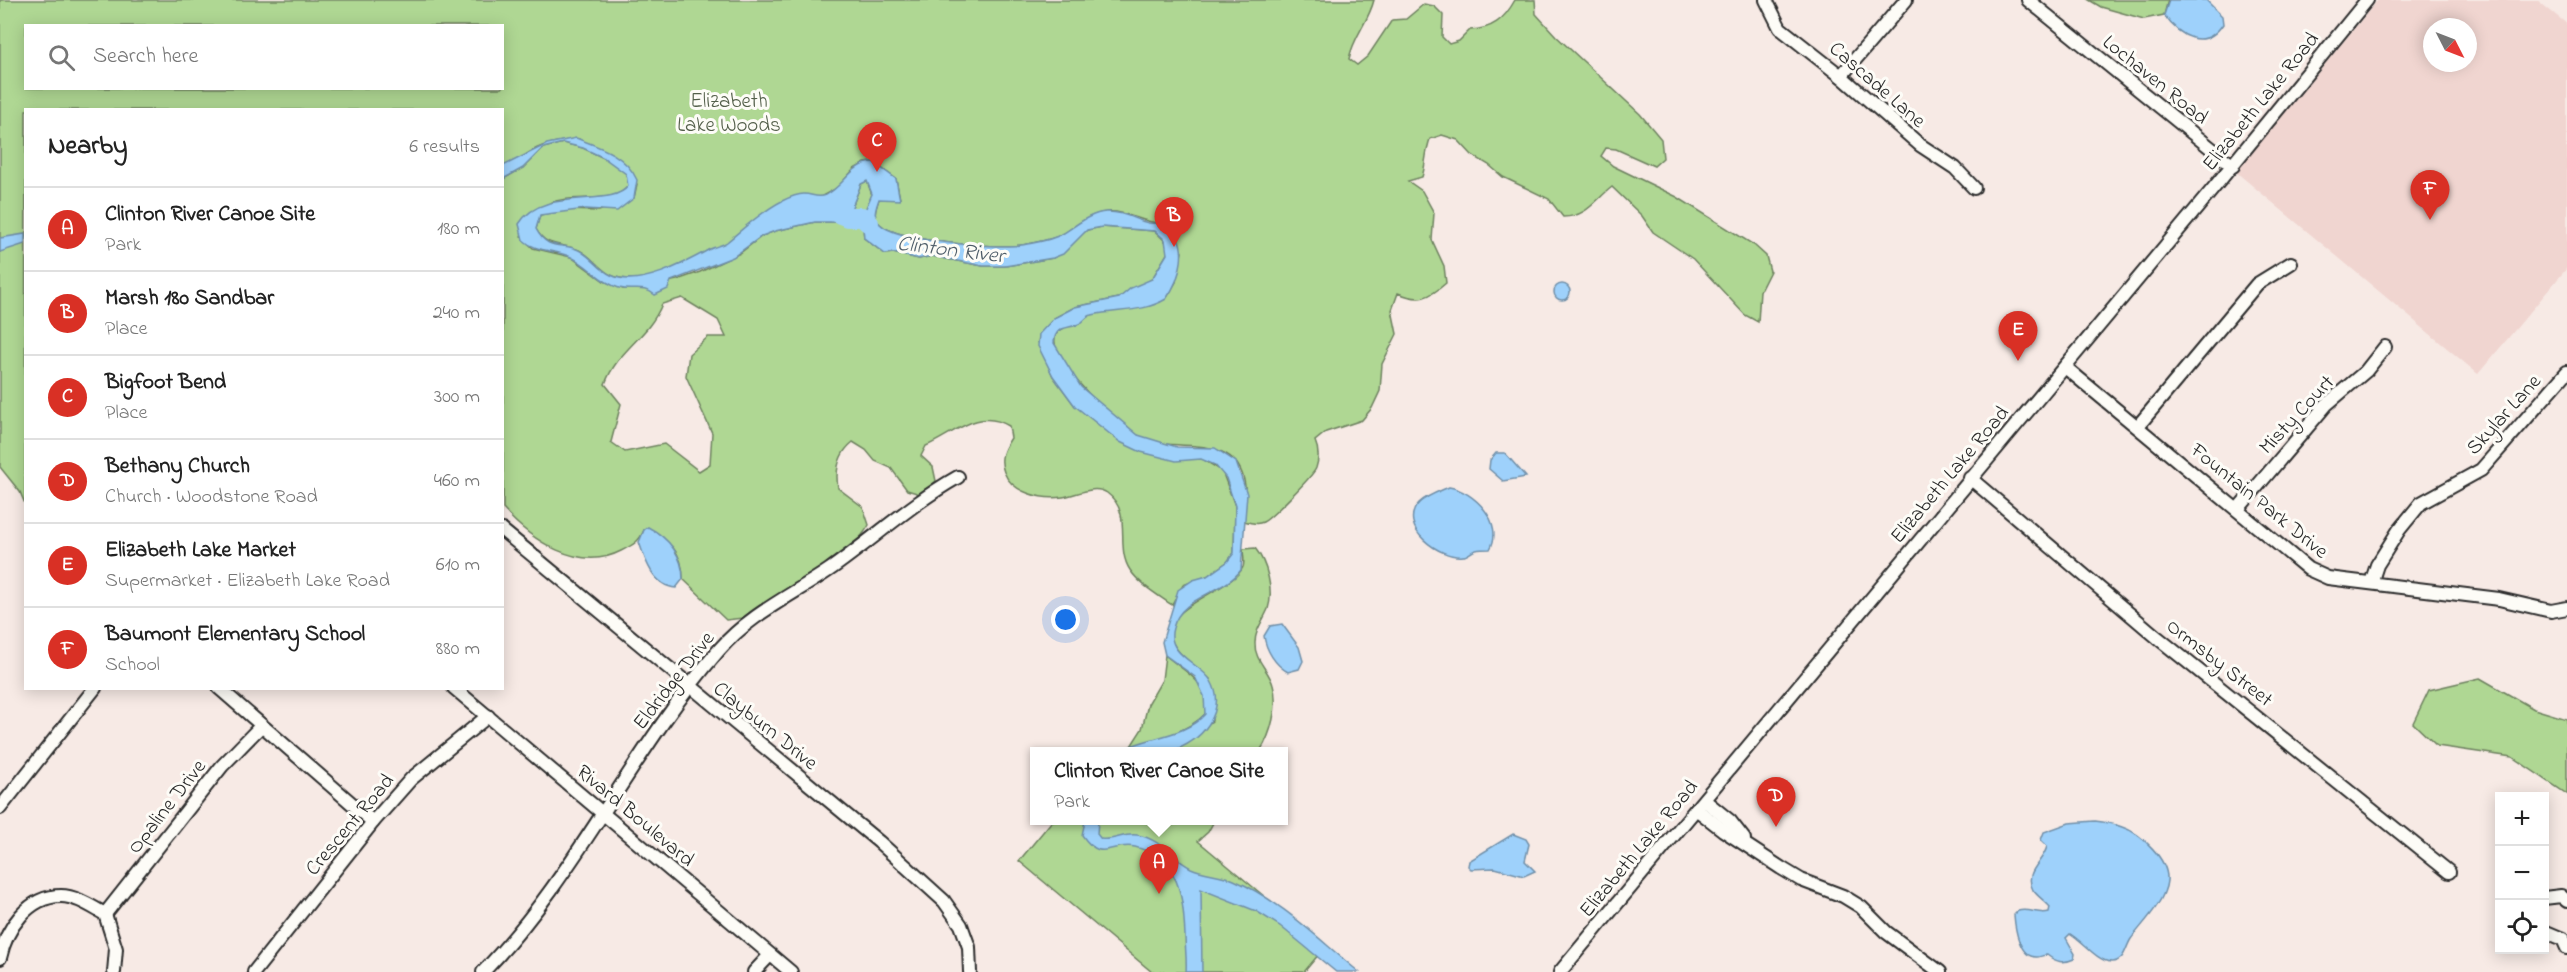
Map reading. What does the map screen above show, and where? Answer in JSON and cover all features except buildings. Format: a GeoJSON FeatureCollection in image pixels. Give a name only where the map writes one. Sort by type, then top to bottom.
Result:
{"type":"FeatureCollection","features":[{"type":"Feature","properties":{"kind":"street","name":"Cascade Lane"},"geometry":{"type":"LineString","coordinates":[[1766,0],[1780,28],[1841,76],[1920,145],[1955,168],[1974,188]]}},
{"type":"Feature","properties":{"kind":"street"},"geometry":{"type":"LineString","coordinates":[[1841,76],[1906,0]]}},
{"type":"Feature","properties":{"kind":"street","name":"Lochaven Road"},"geometry":{"type":"LineString","coordinates":[[2028,0],[2233,166]]}},
{"type":"Feature","properties":{"kind":"street","name":"Elizabeth Lake Road"},"geometry":{"type":"LineString","coordinates":[[1560,972],[1970,478],[2066,367],[2233,166],[2367,0]]}},
{"type":"Feature","properties":{"kind":"street"},"geometry":{"type":"LineString","coordinates":[[2138,426],[2257,284],[2291,263]]}},
{"type":"Feature","properties":{"kind":"street","name":"Misty Court"},"geometry":{"type":"LineString","coordinates":[[2238,509],[2326,405],[2366,371],[2385,347]]}},
{"type":"Feature","properties":{"kind":"street","name":"Fountain Park Drive"},"geometry":{"type":"LineString","coordinates":[[2066,367],[2308,569],[2328,578],[2499,599],[2551,611],[2567,608]]}},
{"type":"Feature","properties":{"kind":"street","name":"Skylar Lane"},"geometry":{"type":"LineString","coordinates":[[2371,583],[2377,566],[2399,530],[2421,503],[2481,470],[2567,372]]}},
{"type":"Feature","properties":{"kind":"street","name":"Eldridge Drive"},"geometry":{"type":"LineString","coordinates":[[483,972],[538,907],[633,765],[689,687],[743,626],[771,604],[827,571],[958,477]]}},
{"type":"Feature","properties":{"kind":"street","name":"Ormsby Street"},"geometry":{"type":"LineString","coordinates":[[1970,478],[2158,638],[2449,872]]}},
{"type":"Feature","properties":{"kind":"street","name":"Clayburn Drive"},"geometry":{"type":"LineString","coordinates":[[504,532],[879,842],[944,901],[961,925],[969,947],[970,972]]}},
{"type":"Feature","properties":{"kind":"street"},"geometry":{"type":"LineString","coordinates":[[0,808],[93,690]]}},
{"type":"Feature","properties":{"kind":"street"},"geometry":{"type":"LineString","coordinates":[[221,690],[373,822]]}},
{"type":"Feature","properties":{"kind":"street","name":"Rivard Boulevard"},"geometry":{"type":"LineString","coordinates":[[456,690],[790,972]]}},
{"type":"Feature","properties":{"kind":"street","name":"Crescent Road"},"geometry":{"type":"LineString","coordinates":[[254,972],[373,822],[411,779],[488,716]]}},
{"type":"Feature","properties":{"kind":"street","name":"Opaline Drive"},"geometry":{"type":"LineString","coordinates":[[105,914],[222,766],[261,726]]}},
{"type":"Feature","properties":{"kind":"street"},"geometry":{"type":"LineString","coordinates":[[1700,804],[1730,821],[1748,845],[1801,880],[1843,896],[1861,907],[1887,932],[1940,972]]}},
{"type":"Feature","properties":{"kind":"street"},"geometry":{"type":"LineString","coordinates":[[0,958],[14,924],[24,910],[46,897],[64,896],[86,903],[105,914],[116,949],[114,972]]}},
{"type":"Feature","properties":{"kind":"street"},"geometry":{"type":"LineString","coordinates":[[2549,897],[2561,896],[2567,901]]}},
{"type":"Feature","properties":{"kind":"street"},"geometry":{"type":"LineString","coordinates":[[2549,933],[2566,939]]}},
{"type":"Feature","properties":{"kind":"street"},"geometry":{"type":"LineString","coordinates":[[754,972],[770,955]]}},
{"type":"Feature","properties":{"kind":"shaded area"},"geometry":{"type":"Polygon","coordinates":[[[2378,0],[2537,0],[2567,24],[2567,268],[2478,374],[2236,172],[2378,0]]]}},
{"type":"Feature","properties":{"kind":"green space","name":"Elizabeth Lake Woods"},"geometry":{"type":"Polygon","coordinates":[[[0,0],[1374,0],[1351,51],[1349,59],[1357,65],[1368,56],[1392,20],[1406,19],[1424,4],[1434,6],[1443,15],[1442,37],[1449,44],[1459,41],[1470,30],[1485,28],[1497,22],[1515,0],[1535,0],[1536,14],[1556,36],[1640,114],[1661,139],[1663,158],[1654,166],[1616,149],[1606,148],[1601,156],[1613,166],[1677,197],[1754,245],[1766,256],[1770,271],[1760,291],[1758,322],[1745,315],[1693,259],[1653,232],[1642,216],[1612,187],[1585,211],[1563,217],[1549,199],[1503,177],[1472,155],[1458,140],[1442,135],[1430,139],[1422,177],[1408,181],[1422,191],[1434,213],[1432,240],[1444,266],[1446,283],[1429,296],[1418,298],[1398,293],[1392,310],[1397,334],[1382,364],[1380,391],[1372,408],[1362,420],[1326,432],[1315,441],[1318,458],[1316,468],[1300,488],[1274,513],[1263,522],[1256,524],[1244,521],[1245,484],[1243,475],[1234,460],[1226,454],[1207,447],[1165,444],[1145,439],[1135,433],[1104,409],[1088,393],[1062,360],[1056,346],[1058,332],[1090,315],[1166,299],[1176,282],[1182,252],[1160,223],[1121,213],[1107,212],[1089,217],[1055,238],[1014,246],[950,243],[907,236],[890,230],[880,224],[876,218],[875,212],[879,199],[900,199],[896,179],[873,162],[865,163],[854,169],[837,188],[719,252],[710,249],[689,262],[663,273],[650,277],[625,279],[608,274],[579,250],[545,240],[536,229],[540,215],[562,210],[599,211],[634,198],[637,184],[627,177],[628,186],[612,196],[565,200],[544,206],[537,212],[521,236],[533,248],[571,257],[604,281],[623,289],[634,289],[677,280],[700,272],[740,253],[762,236],[775,231],[815,222],[839,222],[848,217],[861,184],[867,181],[872,195],[862,217],[864,238],[885,254],[893,253],[919,259],[932,256],[983,266],[1005,266],[1053,258],[1087,230],[1102,227],[1155,231],[1167,243],[1167,254],[1152,279],[1119,298],[1075,307],[1054,318],[1040,334],[1038,342],[1053,376],[1075,406],[1181,460],[1201,458],[1222,471],[1235,506],[1234,553],[1227,562],[1207,576],[1183,585],[1172,605],[1144,585],[1130,570],[1123,551],[1120,510],[1115,501],[1107,493],[1097,490],[1055,498],[1037,496],[1021,490],[1008,479],[1002,463],[1011,438],[1009,426],[987,419],[966,424],[926,446],[921,456],[933,467],[936,481],[920,494],[907,490],[891,468],[875,461],[866,450],[853,442],[844,452],[839,463],[838,488],[863,507],[869,525],[846,552],[812,576],[743,618],[726,620],[683,579],[680,561],[673,547],[653,534],[644,530],[640,538],[632,545],[605,557],[573,556],[542,542],[527,532],[504,510],[504,178],[523,168],[543,148],[563,143],[583,148],[606,159],[579,139],[556,142],[536,149],[520,159],[504,175],[504,108],[24,108],[24,502],[20,492],[0,467],[0,0]],[[682,298],[662,304],[649,326],[617,362],[605,384],[621,404],[611,442],[625,452],[664,444],[699,471],[710,464],[712,433],[686,376],[689,354],[708,337],[726,337],[718,320],[682,298]]]}},
{"type":"Feature","properties":{"kind":"green space"},"geometry":{"type":"Polygon","coordinates":[[[2089,0],[2168,0],[2164,15],[2144,19],[2101,7],[2089,0]]]}},
{"type":"Feature","properties":{"kind":"green space"},"geometry":{"type":"Polygon","coordinates":[[[1255,548],[1266,569],[1270,585],[1270,602],[1255,638],[1257,655],[1271,680],[1275,693],[1273,720],[1268,737],[1262,747],[1180,747],[1212,721],[1210,679],[1176,648],[1170,630],[1175,619],[1184,610],[1236,576],[1244,565],[1243,549],[1255,548]]]}},
{"type":"Feature","properties":{"kind":"green space"},"geometry":{"type":"Polygon","coordinates":[[[1165,655],[1195,679],[1201,687],[1207,704],[1205,714],[1190,726],[1131,746],[1142,729],[1148,704],[1162,680],[1165,655]]]}},
{"type":"Feature","properties":{"kind":"green space"},"geometry":{"type":"Polygon","coordinates":[[[2480,678],[2534,709],[2567,719],[2567,794],[2512,757],[2437,746],[2413,723],[2429,690],[2480,678]]]}},
{"type":"Feature","properties":{"kind":"green space"},"geometry":{"type":"Polygon","coordinates":[[[1049,825],[1212,825],[1198,841],[1325,947],[1304,972],[1152,972],[1019,861],[1049,825]]]}},
{"type":"Feature","properties":{"kind":"water"},"geometry":{"type":"Polygon","coordinates":[[[2169,0],[2206,0],[2222,16],[2223,24],[2216,33],[2208,37],[2192,38],[2177,29],[2164,15],[2169,0]]]}},
{"type":"Feature","properties":{"kind":"water"},"geometry":{"type":"Polygon","coordinates":[[[576,138],[611,153],[632,171],[637,180],[634,198],[617,211],[586,209],[540,215],[536,229],[546,241],[576,249],[607,273],[622,278],[635,279],[648,276],[689,261],[725,243],[782,201],[802,194],[826,195],[853,171],[873,162],[896,179],[900,200],[879,199],[875,212],[876,218],[880,224],[890,230],[907,236],[950,243],[1014,246],[1054,238],[1088,217],[1106,212],[1121,214],[1148,223],[1159,223],[1175,233],[1179,241],[1181,261],[1176,282],[1166,299],[1148,307],[1087,317],[1081,323],[1060,330],[1054,343],[1081,387],[1138,435],[1177,447],[1215,448],[1236,462],[1247,494],[1241,570],[1224,585],[1184,609],[1177,617],[1172,637],[1179,652],[1211,681],[1216,703],[1209,724],[1192,741],[1182,747],[1128,747],[1187,728],[1205,714],[1204,696],[1195,677],[1165,655],[1162,642],[1178,590],[1193,580],[1207,576],[1227,562],[1234,553],[1235,506],[1226,478],[1215,465],[1201,459],[1176,461],[1141,452],[1120,442],[1075,406],[1053,376],[1038,346],[1039,334],[1054,318],[1075,307],[1119,298],[1131,288],[1152,279],[1167,254],[1165,240],[1155,231],[1102,227],[1087,230],[1063,254],[1053,258],[1005,266],[983,266],[932,256],[919,259],[893,253],[885,254],[864,238],[862,217],[872,194],[867,181],[861,184],[848,217],[839,222],[815,222],[762,236],[733,257],[671,281],[668,289],[655,295],[642,289],[619,288],[600,278],[571,257],[534,247],[523,240],[519,224],[530,212],[560,201],[620,193],[628,186],[626,174],[604,158],[583,148],[563,143],[543,148],[523,168],[504,178],[504,166],[547,144],[576,138]]]}},
{"type":"Feature","properties":{"kind":"water"},"geometry":{"type":"Polygon","coordinates":[[[24,234],[24,244],[0,252],[0,238],[24,234]]]}},
{"type":"Feature","properties":{"kind":"water"},"geometry":{"type":"Polygon","coordinates":[[[1562,284],[1568,286],[1570,292],[1568,298],[1562,300],[1556,298],[1554,292],[1556,286],[1562,284]]]}},
{"type":"Feature","properties":{"kind":"water"},"geometry":{"type":"Polygon","coordinates":[[[1496,453],[1505,453],[1526,477],[1503,481],[1489,469],[1490,460],[1496,453]]]}},
{"type":"Feature","properties":{"kind":"water"},"geometry":{"type":"Polygon","coordinates":[[[1449,487],[1459,490],[1477,502],[1490,519],[1494,539],[1490,549],[1476,550],[1465,556],[1454,556],[1433,547],[1417,531],[1413,522],[1413,512],[1419,503],[1449,487]]]}},
{"type":"Feature","properties":{"kind":"water"},"geometry":{"type":"Polygon","coordinates":[[[648,527],[668,542],[677,555],[683,579],[676,588],[661,582],[647,564],[639,542],[644,530],[648,527]]]}},
{"type":"Feature","properties":{"kind":"water"},"geometry":{"type":"Polygon","coordinates":[[[1282,624],[1299,647],[1303,661],[1299,669],[1288,672],[1272,657],[1264,636],[1270,626],[1282,624]]]}},
{"type":"Feature","properties":{"kind":"water"},"geometry":{"type":"Polygon","coordinates":[[[2095,821],[2129,830],[2152,848],[2159,856],[2166,873],[2167,881],[2162,897],[2131,939],[2119,960],[2111,962],[2100,958],[2070,934],[2066,938],[2075,954],[2074,959],[2063,962],[2047,955],[2031,956],[2022,948],[2019,941],[2014,915],[2022,910],[2049,912],[2050,907],[2033,890],[2031,883],[2032,872],[2047,846],[2041,840],[2044,832],[2069,823],[2095,821]]]}},
{"type":"Feature","properties":{"kind":"water"},"geometry":{"type":"Polygon","coordinates":[[[1084,825],[1098,825],[1097,834],[1101,839],[1132,835],[1145,837],[1159,844],[1191,868],[1229,878],[1252,889],[1300,922],[1359,972],[1336,972],[1280,926],[1256,911],[1201,889],[1202,972],[1186,972],[1183,907],[1176,881],[1170,870],[1162,860],[1150,852],[1126,846],[1101,850],[1089,844],[1082,835],[1084,825]]]}},
{"type":"Feature","properties":{"kind":"water"},"geometry":{"type":"Polygon","coordinates":[[[1513,834],[1526,839],[1529,844],[1525,861],[1535,871],[1524,876],[1495,868],[1471,869],[1468,866],[1469,861],[1513,834]]]}},
{"type":"Feature","properties":{"kind":"waterway","name":"Clinton River"},"geometry":{"type":"LineString","coordinates":[[825,208],[848,217],[862,217],[869,223]]}},
{"type":"Feature","properties":{"kind":"place","name":"Bigfoot Bend"},"geometry":{"type":"Point","coordinates":[877,172]}},
{"type":"Feature","properties":{"kind":"place","name":"Baumont Elementary School"},"geometry":{"type":"Point","coordinates":[2430,220]}},
{"type":"Feature","properties":{"kind":"place","name":"Marsh 180 Sandbar"},"geometry":{"type":"Point","coordinates":[1174,247]}},
{"type":"Feature","properties":{"kind":"place","name":"Elizabeth Lake Market"},"geometry":{"type":"Point","coordinates":[2018,361]}},
{"type":"Feature","properties":{"kind":"place","name":"Bethany Church"},"geometry":{"type":"Point","coordinates":[1776,827]}},
{"type":"Feature","properties":{"kind":"place","name":"Clinton River Canoe Site"},"geometry":{"type":"Point","coordinates":[1159,894]}}]}
